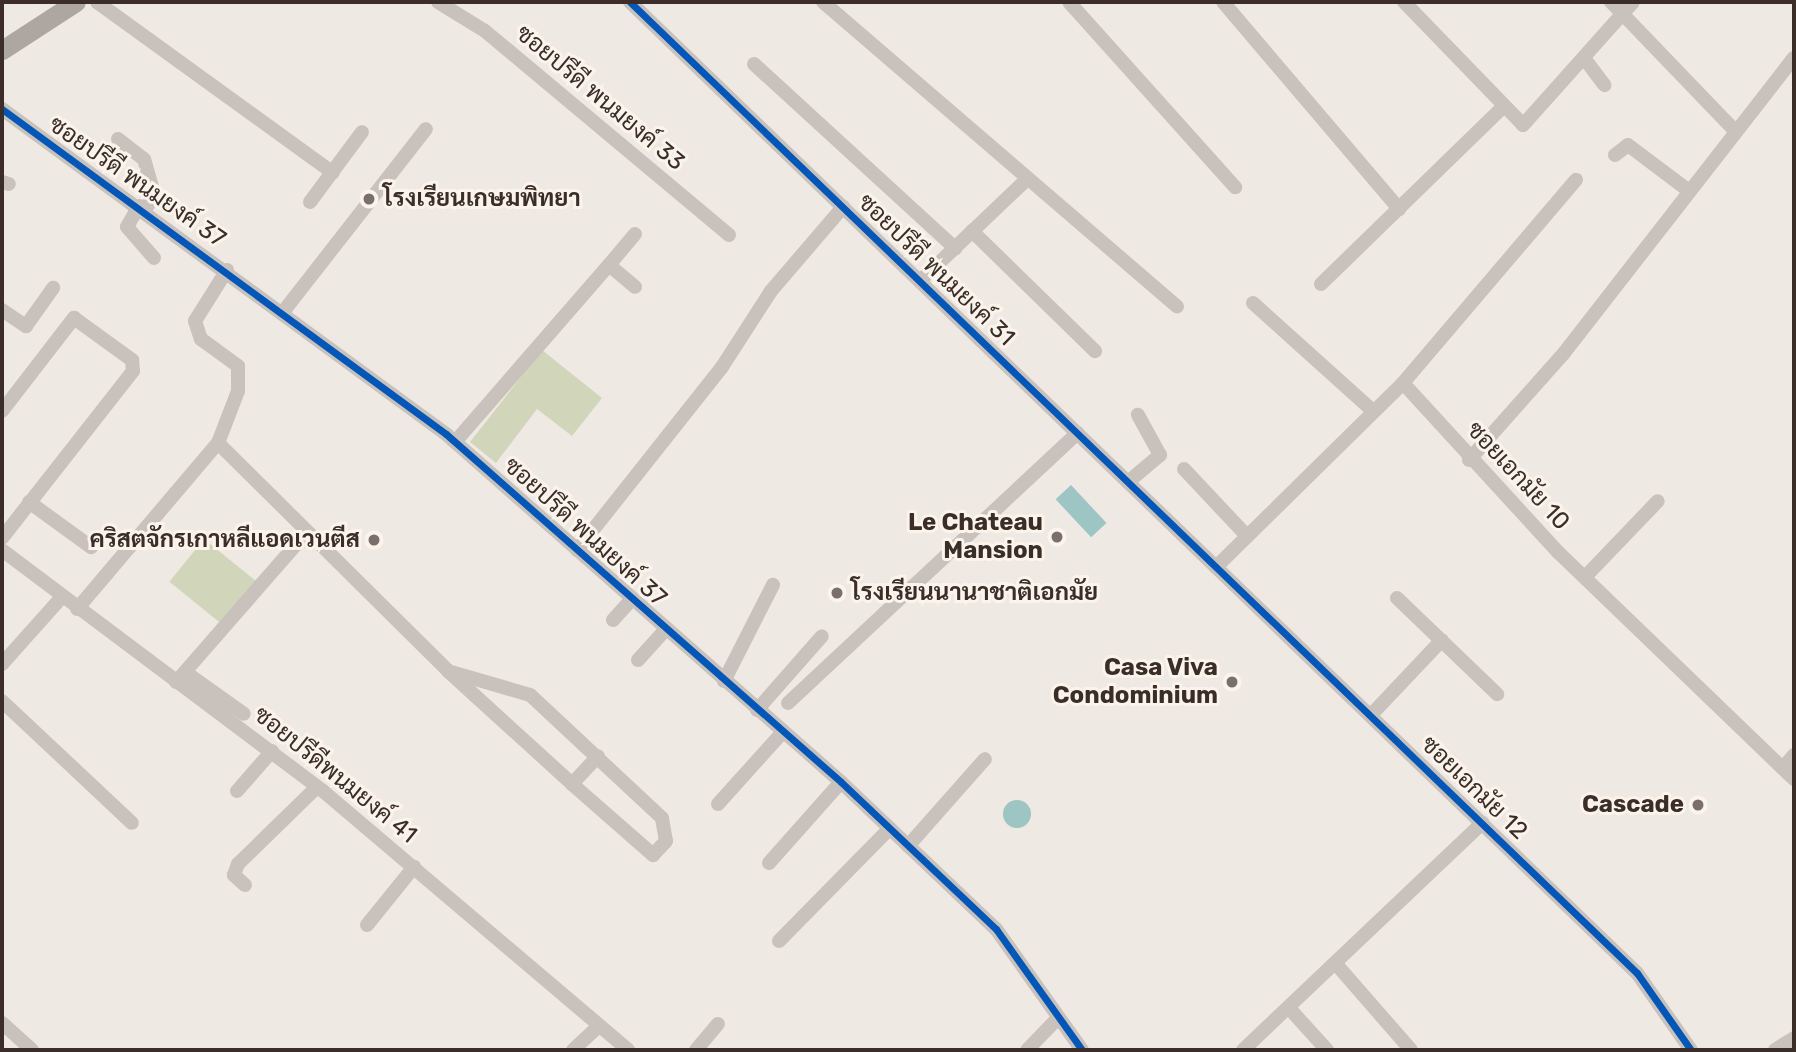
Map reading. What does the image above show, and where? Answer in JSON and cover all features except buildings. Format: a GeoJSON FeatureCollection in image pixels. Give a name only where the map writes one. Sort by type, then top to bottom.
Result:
{"type":"FeatureCollection","features":[{"type":"Feature","properties":{"kind":"main road"},"geometry":{"type":"LineString","coordinates":[[2,50],[76,2]]}},
{"type":"Feature","properties":{"kind":"street"},"geometry":{"type":"LineString","coordinates":[[97,2],[333,173]]}},
{"type":"Feature","properties":{"kind":"street","name":"ซอยปรีดี พนมยงค์ 33"},"geometry":{"type":"LineString","coordinates":[[438,2],[485,31],[729,235]]}},
{"type":"Feature","properties":{"kind":"street","name":"ซอยปรีดี พนมยงค์ 31"},"geometry":{"type":"LineString","coordinates":[[630,2],[1216,566]]}},
{"type":"Feature","properties":{"kind":"street"},"geometry":{"type":"LineString","coordinates":[[822,2],[1026,180],[1177,306]]}},
{"type":"Feature","properties":{"kind":"street"},"geometry":{"type":"LineString","coordinates":[[1069,2],[1235,187]]}},
{"type":"Feature","properties":{"kind":"street"},"geometry":{"type":"LineString","coordinates":[[1223,2],[1399,209]]}},
{"type":"Feature","properties":{"kind":"street"},"geometry":{"type":"LineString","coordinates":[[1404,2],[1502,108],[1523,125],[1633,2]]}},
{"type":"Feature","properties":{"kind":"street"},"geometry":{"type":"LineString","coordinates":[[1611,2],[1734,130]]}},
{"type":"Feature","properties":{"kind":"street"},"geometry":{"type":"LineString","coordinates":[[1584,58],[1604,85]]}},
{"type":"Feature","properties":{"kind":"street"},"geometry":{"type":"LineString","coordinates":[[1469,460],[1564,353],[1734,130],[1794,58]]}},
{"type":"Feature","properties":{"kind":"street"},"geometry":{"type":"LineString","coordinates":[[754,64],[955,248]]}},
{"type":"Feature","properties":{"kind":"street"},"geometry":{"type":"LineString","coordinates":[[1321,284],[1502,108]]}},
{"type":"Feature","properties":{"kind":"street","name":"ซอยปรีดี พนมยงค์ 37"},"geometry":{"type":"LineString","coordinates":[[2,109],[227,270],[455,442],[782,733],[841,782],[996,929],[1082,1050]]}},
{"type":"Feature","properties":{"kind":"street"},"geometry":{"type":"LineString","coordinates":[[283,312],[426,129]]}},
{"type":"Feature","properties":{"kind":"street"},"geometry":{"type":"LineString","coordinates":[[310,202],[362,132]]}},
{"type":"Feature","properties":{"kind":"street"},"geometry":{"type":"LineString","coordinates":[[118,139],[144,159],[153,194],[127,228],[154,258]]}},
{"type":"Feature","properties":{"kind":"street"},"geometry":{"type":"LineString","coordinates":[[1615,155],[1628,145],[1688,190]]}},
{"type":"Feature","properties":{"kind":"street"},"geometry":{"type":"LineString","coordinates":[[920,281],[1026,180]]}},
{"type":"Feature","properties":{"kind":"street"},"geometry":{"type":"LineString","coordinates":[[1216,566],[1372,410],[1403,383],[1576,180]]}},
{"type":"Feature","properties":{"kind":"street"},"geometry":{"type":"LineString","coordinates":[[577,550],[722,367],[771,291],[843,207]]}},
{"type":"Feature","properties":{"kind":"street"},"geometry":{"type":"LineString","coordinates":[[972,231],[1095,351]]}},
{"type":"Feature","properties":{"kind":"street"},"geometry":{"type":"LineString","coordinates":[[455,442],[635,234]]}},
{"type":"Feature","properties":{"kind":"street"},"geometry":{"type":"LineString","coordinates":[[608,265],[635,287]]}},
{"type":"Feature","properties":{"kind":"street"},"geometry":{"type":"LineString","coordinates":[[77,609],[218,443],[238,391],[237,366],[201,339],[195,321],[227,270]]}},
{"type":"Feature","properties":{"kind":"street"},"geometry":{"type":"LineString","coordinates":[[2,310],[26,326],[53,288]]}},
{"type":"Feature","properties":{"kind":"street"},"geometry":{"type":"LineString","coordinates":[[1253,303],[1372,410]]}},
{"type":"Feature","properties":{"kind":"street"},"geometry":{"type":"LineString","coordinates":[[2,411],[74,318],[132,360],[133,371],[2,538]]}},
{"type":"Feature","properties":{"kind":"street","name":"ซอยเอกมัย 10"},"geometry":{"type":"LineString","coordinates":[[1403,383],[1469,460],[1585,577],[1794,779]]}},
{"type":"Feature","properties":{"kind":"street"},"geometry":{"type":"LineString","coordinates":[[1128,482],[1160,455],[1138,415]]}},
{"type":"Feature","properties":{"kind":"street"},"geometry":{"type":"LineString","coordinates":[[788,704],[1078,433]]}},
{"type":"Feature","properties":{"kind":"street"},"geometry":{"type":"LineString","coordinates":[[218,443],[448,671],[572,784],[653,855],[666,841],[662,818],[598,756],[523,690],[448,671]]}},
{"type":"Feature","properties":{"kind":"street"},"geometry":{"type":"LineString","coordinates":[[1184,469],[1247,536]]}},
{"type":"Feature","properties":{"kind":"street"},"geometry":{"type":"LineString","coordinates":[[1585,577],[1658,500]]}},
{"type":"Feature","properties":{"kind":"street"},"geometry":{"type":"LineString","coordinates":[[29,502],[92,547]]}},
{"type":"Feature","properties":{"kind":"street"},"geometry":{"type":"LineString","coordinates":[[244,714],[181,677],[307,532]]}},
{"type":"Feature","properties":{"kind":"street","name":"ซอยปรีดีพนมยงค์ 41"},"geometry":{"type":"LineString","coordinates":[[2,550],[61,598],[181,677],[414,867],[628,1050]]}},
{"type":"Feature","properties":{"kind":"street","name":"ซอยเอกมัย 12"},"geometry":{"type":"LineString","coordinates":[[1216,566],[1637,973],[1691,1050]]}},
{"type":"Feature","properties":{"kind":"street"},"geometry":{"type":"LineString","coordinates":[[724,681],[773,585]]}},
{"type":"Feature","properties":{"kind":"street"},"geometry":{"type":"LineString","coordinates":[[2,664],[61,598]]}},
{"type":"Feature","properties":{"kind":"street"},"geometry":{"type":"LineString","coordinates":[[1397,598],[1497,694]]}},
{"type":"Feature","properties":{"kind":"street"},"geometry":{"type":"LineString","coordinates":[[613,620],[632,599]]}},
{"type":"Feature","properties":{"kind":"street"},"geometry":{"type":"LineString","coordinates":[[638,660],[667,629]]}},
{"type":"Feature","properties":{"kind":"street"},"geometry":{"type":"LineString","coordinates":[[757,710],[822,636]]}},
{"type":"Feature","properties":{"kind":"street"},"geometry":{"type":"LineString","coordinates":[[1371,715],[1441,640]]}},
{"type":"Feature","properties":{"kind":"street"},"geometry":{"type":"LineString","coordinates":[[2,701],[132,823]]}},
{"type":"Feature","properties":{"kind":"street"},"geometry":{"type":"LineString","coordinates":[[718,804],[782,733]]}},
{"type":"Feature","properties":{"kind":"street"},"geometry":{"type":"LineString","coordinates":[[237,791],[272,751]]}},
{"type":"Feature","properties":{"kind":"street"},"geometry":{"type":"LineString","coordinates":[[1783,768],[1794,755]]}},
{"type":"Feature","properties":{"kind":"street"},"geometry":{"type":"LineString","coordinates":[[572,784],[598,756]]}},
{"type":"Feature","properties":{"kind":"street"},"geometry":{"type":"LineString","coordinates":[[908,846],[985,759]]}},
{"type":"Feature","properties":{"kind":"street"},"geometry":{"type":"LineString","coordinates":[[769,863],[841,782]]}},
{"type":"Feature","properties":{"kind":"street"},"geometry":{"type":"LineString","coordinates":[[245,885],[234,875],[237,864],[317,787]]}},
{"type":"Feature","properties":{"kind":"street"},"geometry":{"type":"LineString","coordinates":[[1243,1050],[1482,823]]}},
{"type":"Feature","properties":{"kind":"street"},"geometry":{"type":"LineString","coordinates":[[779,941],[890,828]]}},
{"type":"Feature","properties":{"kind":"street"},"geometry":{"type":"LineString","coordinates":[[367,925],[414,867]]}},
{"type":"Feature","properties":{"kind":"street"},"geometry":{"type":"LineString","coordinates":[[1336,964],[1411,1050]]}},
{"type":"Feature","properties":{"kind":"street"},"geometry":{"type":"LineString","coordinates":[[1289,1008],[1327,1050]]}},
{"type":"Feature","properties":{"kind":"street"},"geometry":{"type":"LineString","coordinates":[[1027,1050],[1058,1018]]}},
{"type":"Feature","properties":{"kind":"street"},"geometry":{"type":"LineString","coordinates":[[2,1023],[32,1050]]}},
{"type":"Feature","properties":{"kind":"street"},"geometry":{"type":"LineString","coordinates":[[696,1050],[718,1024]]}},
{"type":"Feature","properties":{"kind":"street"},"geometry":{"type":"LineString","coordinates":[[573,1050],[599,1026]]}},
{"type":"Feature","properties":{"kind":"street"},"geometry":{"type":"LineString","coordinates":[[1775,1050],[1794,1038]]}},
{"type":"Feature","properties":{"kind":"green space"},"geometry":{"type":"Polygon","coordinates":[[[542,350],[602,398],[572,436],[537,409],[496,463],[470,442],[542,350]]]}},
{"type":"Feature","properties":{"kind":"green space"},"geometry":{"type":"Polygon","coordinates":[[[204,539],[260,584],[225,627],[169,582],[204,539]]]}},
{"type":"Feature","properties":{"kind":"water"},"geometry":{"type":"Polygon","coordinates":[[[1071,485],[1106,523],[1091,537],[1056,499],[1071,485]]]}},
{"type":"Feature","properties":{"kind":"water"},"geometry":{"type":"Polygon","coordinates":[[[1017,800],[1027,804],[1031,814],[1027,824],[1017,828],[1007,824],[1003,814],[1007,804],[1017,800]]]}},
{"type":"Feature","properties":{"kind":"cycle path"},"geometry":{"type":"LineString","coordinates":[[630,2],[1637,973],[1691,1050]]}},
{"type":"Feature","properties":{"kind":"cycle path"},"geometry":{"type":"LineString","coordinates":[[2,109],[446,434],[841,782],[996,929],[1082,1050]]}},
{"type":"Feature","properties":{"kind":"place","name":"โรงเรียนเกษมพิทยา"},"geometry":{"type":"Point","coordinates":[369,199]}},
{"type":"Feature","properties":{"kind":"place","name":"Le Chateau Mansion"},"geometry":{"type":"Point","coordinates":[1057,537]}},
{"type":"Feature","properties":{"kind":"place","name":"คริสตจักรเกาหลีแอดเวนตีส"},"geometry":{"type":"Point","coordinates":[374,540]}},
{"type":"Feature","properties":{"kind":"place","name":"โรงเรียนนานาชาติเอกมัย"},"geometry":{"type":"Point","coordinates":[837,593]}},
{"type":"Feature","properties":{"kind":"place","name":"Casa Viva Condominium"},"geometry":{"type":"Point","coordinates":[1232,682]}},
{"type":"Feature","properties":{"kind":"place","name":"Cascade"},"geometry":{"type":"Point","coordinates":[1698,805]}}]}
